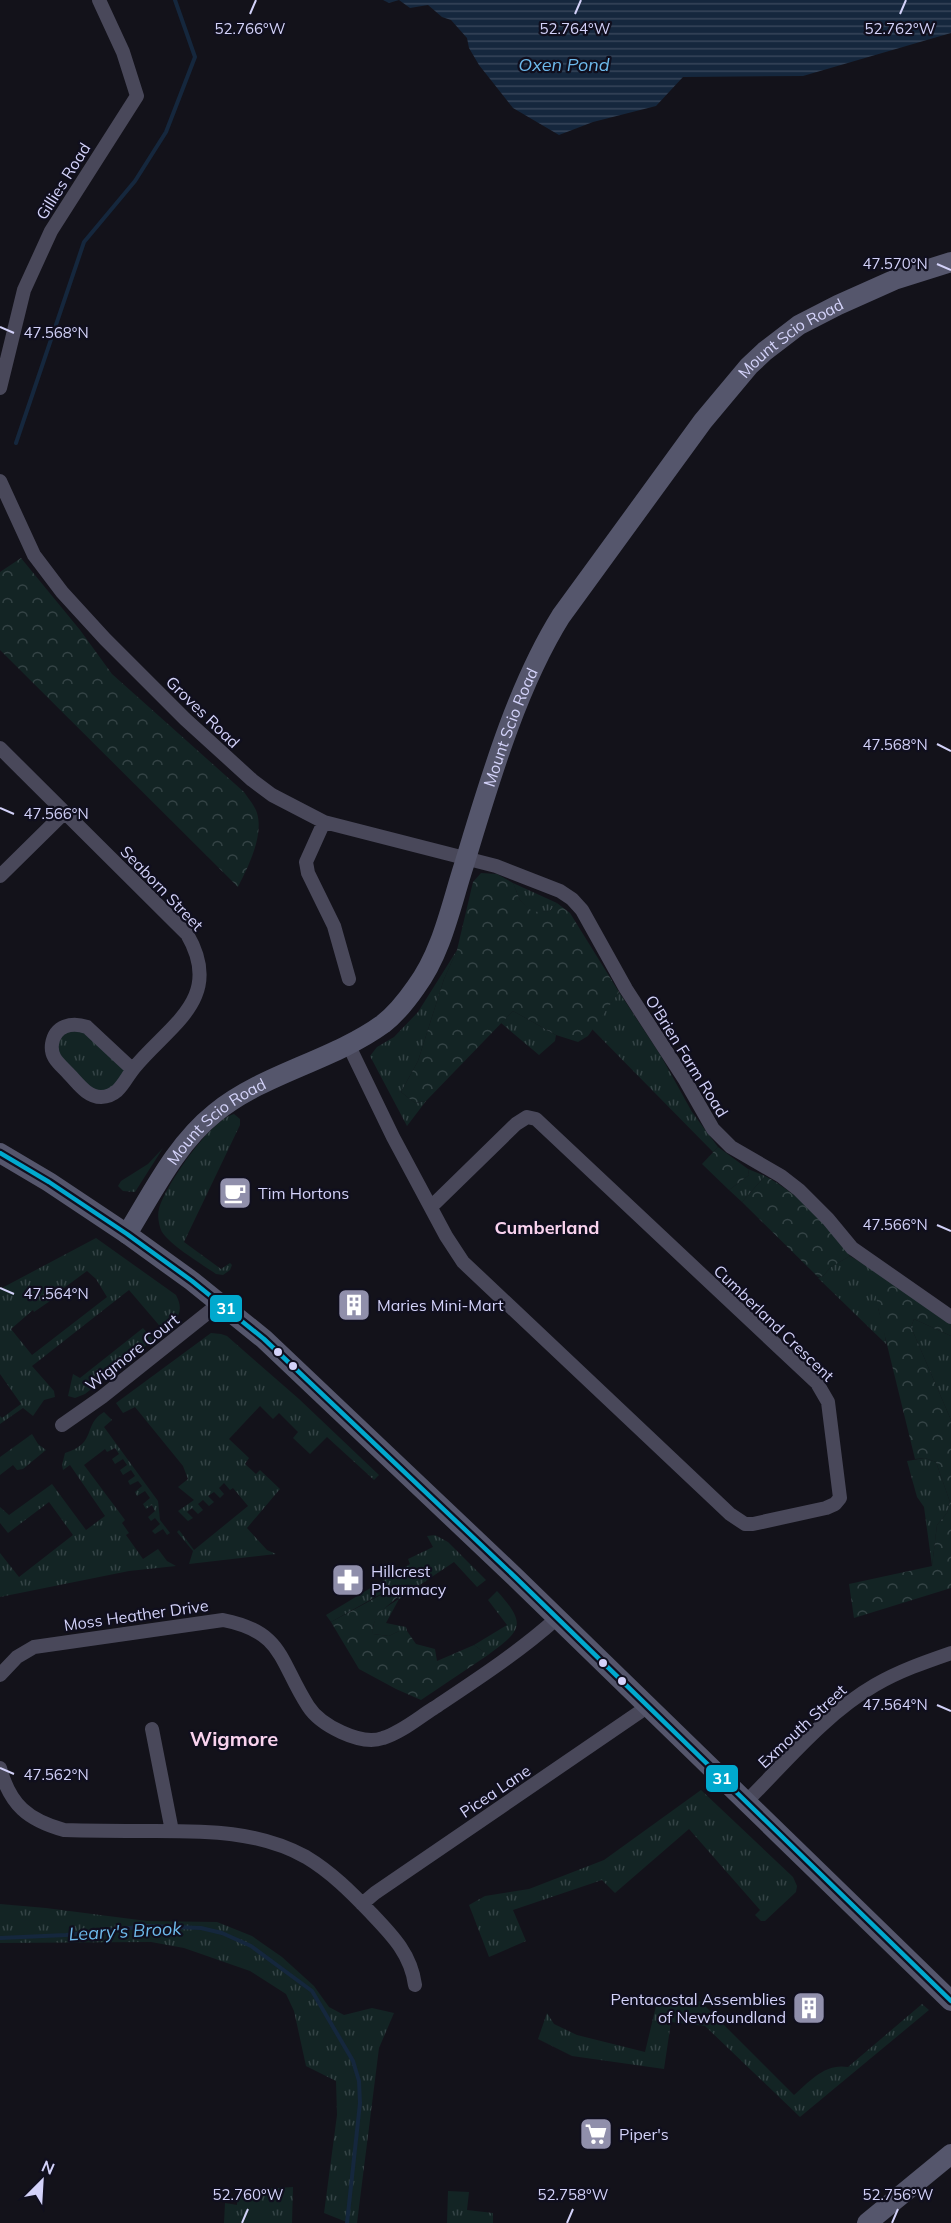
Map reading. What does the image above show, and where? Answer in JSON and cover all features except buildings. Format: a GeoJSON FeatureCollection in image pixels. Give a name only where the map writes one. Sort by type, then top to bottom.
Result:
{"type":"FeatureCollection","features":[{"type":"Feature","properties":{"kind":"street","name":"Gillies Road"},"geometry":{"type":"LineString","coordinates":[[0,388],[24,290],[51,231],[137,96],[123,52],[99,0]]}},
{"type":"Feature","properties":{"kind":"street","name":"Mount Scio Road"},"geometry":{"type":"LineString","coordinates":[[127,1234],[176,1155],[215,1113],[240,1096],[348,1044],[384,1023],[418,985],[442,935],[519,700],[545,641],[641,504],[703,421],[749,366],[798,325],[894,280],[951,262]]}},
{"type":"Feature","properties":{"kind":"street","name":"Groves Road"},"geometry":{"type":"LineString","coordinates":[[0,481],[34,555],[62,592],[98,631],[234,766],[272,795],[324,822],[466,859]]}},
{"type":"Feature","properties":{"kind":"street","name":"Seaborn Street"},"geometry":{"type":"LineString","coordinates":[[0,748],[187,934],[194,946],[199,962],[200,977],[189,1009],[132,1069],[120,1089],[110,1096],[98,1097],[89,1094],[53,1057],[51,1048],[53,1038],[67,1025],[79,1024],[87,1027],[132,1069]]}},
{"type":"Feature","properties":{"kind":"street"},"geometry":{"type":"LineString","coordinates":[[0,876],[65,812]]}},
{"type":"Feature","properties":{"kind":"street"},"geometry":{"type":"LineString","coordinates":[[324,822],[306,862],[308,873],[334,926],[349,979]]}},
{"type":"Feature","properties":{"kind":"street","name":"O'Brien Farm Road"},"geometry":{"type":"LineString","coordinates":[[466,859],[496,866],[560,891],[572,899],[582,909],[626,989],[685,1080],[713,1130],[731,1147],[781,1176],[799,1190],[828,1219],[852,1248],[951,1317]]}},
{"type":"Feature","properties":{"kind":"street","name":"Cumberland Crescent"},"geometry":{"type":"LineString","coordinates":[[348,1044],[393,1137],[453,1248],[463,1262],[737,1520],[753,1524],[826,1508],[835,1504],[840,1498],[828,1402],[817,1383],[536,1119],[527,1117],[516,1124],[432,1206]]}},
{"type":"Feature","properties":{"kind":"street"},"geometry":{"type":"LineString","coordinates":[[0,1153],[49,1182],[127,1234],[220,1303],[264,1339],[951,2001]]}},
{"type":"Feature","properties":{"kind":"street","name":"Wigmore Court"},"geometry":{"type":"LineString","coordinates":[[62,1425],[102,1397],[220,1303]]}},
{"type":"Feature","properties":{"kind":"street","name":"Moss Heather Drive"},"geometry":{"type":"LineString","coordinates":[[0,1675],[17,1657],[34,1647],[223,1620],[255,1629],[268,1638],[279,1650],[309,1707],[322,1721],[340,1732],[361,1738],[382,1739],[465,1688],[535,1638],[556,1619]]}},
{"type":"Feature","properties":{"kind":"street","name":"Exmouth Street"},"geometry":{"type":"LineString","coordinates":[[746,1802],[806,1741],[860,1694],[892,1676],[951,1653]]}},
{"type":"Feature","properties":{"kind":"street","name":"Picea Lane"},"geometry":{"type":"LineString","coordinates":[[362,1904],[647,1707]]}},
{"type":"Feature","properties":{"kind":"street"},"geometry":{"type":"LineString","coordinates":[[152,1730],[172,1831]]}},
{"type":"Feature","properties":{"kind":"street"},"geometry":{"type":"LineString","coordinates":[[0,1768],[4,1783],[15,1803],[30,1817],[46,1825],[64,1830],[220,1832],[255,1837],[306,1857],[327,1871],[400,1945],[410,1964],[415,1985]]}},
{"type":"Feature","properties":{"kind":"street"},"geometry":{"type":"LineString","coordinates":[[867,2223],[951,2154]]}},
{"type":"Feature","properties":{"kind":"green space"},"geometry":{"type":"Polygon","coordinates":[[[21,558],[80,630],[112,674],[244,792],[253,805],[259,822],[257,841],[238,887],[0,650],[0,572],[21,558]]]}},
{"type":"Feature","properties":{"kind":"green space"},"geometry":{"type":"Polygon","coordinates":[[[481,873],[497,874],[513,883],[520,900],[533,912],[550,911],[557,903],[570,913],[619,992],[588,1036],[578,1042],[556,1035],[513,1011],[426,1101],[415,1103],[401,1092],[418,1061],[444,979],[457,950],[473,882],[481,873]]]}},
{"type":"Feature","properties":{"kind":"green space"},"geometry":{"type":"Polygon","coordinates":[[[513,883],[557,903],[550,911],[533,913],[520,900],[513,883]]]}},
{"type":"Feature","properties":{"kind":"green space"},"geometry":{"type":"Polygon","coordinates":[[[457,950],[444,979],[418,1061],[401,1092],[415,1103],[426,1101],[407,1126],[370,1056],[377,1047],[394,1037],[418,1012],[457,950]]]}},
{"type":"Feature","properties":{"kind":"green space"},"geometry":{"type":"Polygon","coordinates":[[[619,992],[661,1056],[692,1112],[718,1147],[713,1152],[592,1029],[619,992]]]}},
{"type":"Feature","properties":{"kind":"green space"},"geometry":{"type":"Polygon","coordinates":[[[513,1011],[556,1035],[555,1041],[539,1055],[501,1023],[513,1011]]]}},
{"type":"Feature","properties":{"kind":"green space"},"geometry":{"type":"Polygon","coordinates":[[[79,1024],[132,1069],[127,1079],[98,1097],[53,1057],[53,1038],[79,1024]]]}},
{"type":"Feature","properties":{"kind":"green space"},"geometry":{"type":"Polygon","coordinates":[[[234,1114],[240,1119],[240,1125],[184,1242],[221,1269],[230,1263],[232,1265],[230,1270],[223,1275],[216,1274],[172,1243],[162,1232],[158,1214],[170,1185],[190,1155],[213,1128],[234,1114]]]}},
{"type":"Feature","properties":{"kind":"green space"},"geometry":{"type":"Polygon","coordinates":[[[718,1147],[748,1169],[749,1175],[729,1190],[702,1164],[718,1147]]]}},
{"type":"Feature","properties":{"kind":"green space"},"geometry":{"type":"Polygon","coordinates":[[[163,1148],[135,1192],[123,1191],[118,1186],[121,1181],[148,1164],[163,1148]]]}},
{"type":"Feature","properties":{"kind":"green space"},"geometry":{"type":"Polygon","coordinates":[[[748,1169],[765,1176],[742,1202],[729,1190],[749,1175],[748,1169]]]}},
{"type":"Feature","properties":{"kind":"green space"},"geometry":{"type":"Polygon","coordinates":[[[765,1176],[778,1183],[812,1211],[833,1233],[850,1256],[831,1267],[823,1276],[818,1277],[742,1202],[765,1176]]]}},
{"type":"Feature","properties":{"kind":"green space"},"geometry":{"type":"Polygon","coordinates":[[[96,1238],[176,1295],[180,1311],[173,1323],[164,1331],[129,1290],[32,1366],[54,1391],[55,1397],[44,1400],[33,1416],[23,1408],[0,1424],[0,1416],[2,1418],[21,1404],[0,1374],[0,1289],[96,1238]],[[87,1271],[11,1329],[32,1355],[107,1297],[96,1279],[87,1271]]]}},
{"type":"Feature","properties":{"kind":"green space"},"geometry":{"type":"Polygon","coordinates":[[[850,1256],[886,1277],[878,1308],[886,1344],[818,1278],[850,1256]]]}},
{"type":"Feature","properties":{"kind":"green space"},"geometry":{"type":"Polygon","coordinates":[[[886,1277],[951,1321],[951,1336],[914,1319],[911,1327],[951,1420],[951,1588],[854,1618],[849,1584],[932,1566],[937,1525],[947,1513],[950,1502],[936,1462],[925,1458],[915,1459],[878,1308],[877,1287],[886,1277]]]}},
{"type":"Feature","properties":{"kind":"green space"},"geometry":{"type":"Polygon","coordinates":[[[914,1319],[951,1336],[951,1420],[911,1327],[914,1319]]]}},
{"type":"Feature","properties":{"kind":"green space"},"geometry":{"type":"Polygon","coordinates":[[[143,1328],[153,1340],[85,1394],[75,1398],[68,1396],[73,1374],[80,1378],[143,1328]]]}},
{"type":"Feature","properties":{"kind":"green space"},"geometry":{"type":"Polygon","coordinates":[[[211,1333],[227,1336],[299,1399],[379,1475],[374,1480],[327,1437],[310,1454],[293,1438],[298,1432],[279,1413],[273,1419],[260,1406],[229,1439],[249,1458],[245,1464],[256,1474],[260,1470],[280,1489],[247,1528],[267,1550],[276,1554],[189,1564],[193,1551],[177,1532],[179,1530],[194,1550],[248,1506],[233,1488],[230,1490],[224,1483],[219,1488],[224,1494],[220,1498],[214,1492],[208,1496],[214,1502],[209,1506],[203,1500],[198,1504],[203,1510],[198,1514],[192,1508],[187,1512],[193,1518],[188,1521],[178,1511],[194,1500],[178,1487],[188,1479],[183,1466],[135,1407],[123,1413],[116,1403],[211,1333]]]}},
{"type":"Feature","properties":{"kind":"green space"},"geometry":{"type":"Polygon","coordinates":[[[104,1412],[112,1420],[104,1427],[158,1501],[160,1520],[170,1533],[167,1535],[163,1529],[155,1534],[152,1531],[160,1524],[155,1518],[151,1521],[148,1517],[155,1511],[152,1505],[146,1509],[143,1504],[150,1498],[145,1491],[137,1496],[135,1492],[142,1486],[138,1481],[130,1485],[128,1481],[135,1476],[131,1470],[123,1475],[120,1470],[127,1465],[123,1459],[115,1464],[112,1459],[119,1454],[115,1448],[107,1452],[105,1449],[84,1465],[125,1520],[122,1523],[129,1533],[126,1535],[143,1559],[158,1549],[167,1561],[176,1566],[129,1571],[0,1597],[0,1553],[19,1577],[73,1535],[49,1502],[8,1533],[0,1523],[0,1507],[9,1515],[52,1484],[86,1530],[105,1516],[70,1465],[63,1470],[62,1465],[65,1453],[82,1444],[93,1422],[104,1412]]]}},
{"type":"Feature","properties":{"kind":"green space"},"geometry":{"type":"Polygon","coordinates":[[[32,1434],[38,1444],[46,1450],[23,1469],[17,1470],[13,1465],[0,1475],[0,1457],[32,1434]]]}},
{"type":"Feature","properties":{"kind":"green space"},"geometry":{"type":"Polygon","coordinates":[[[925,1458],[936,1462],[950,1502],[947,1513],[937,1525],[932,1566],[924,1507],[917,1497],[907,1461],[925,1458]]]}},
{"type":"Feature","properties":{"kind":"green space"},"geometry":{"type":"Polygon","coordinates":[[[435,1535],[448,1542],[486,1580],[477,1587],[454,1562],[399,1599],[386,1591],[331,1622],[326,1615],[410,1564],[408,1559],[433,1547],[427,1536],[435,1535]]]}},
{"type":"Feature","properties":{"kind":"green space"},"geometry":{"type":"Polygon","coordinates":[[[401,1584],[406,1584],[407,1587],[376,1619],[373,1634],[389,1636],[399,1631],[407,1631],[416,1644],[435,1649],[437,1661],[474,1645],[488,1655],[421,1700],[359,1669],[331,1622],[401,1584]]]}},
{"type":"Feature","properties":{"kind":"green space"},"geometry":{"type":"Polygon","coordinates":[[[497,1591],[513,1611],[516,1626],[508,1639],[488,1655],[474,1645],[507,1625],[488,1600],[497,1591]]]}},
{"type":"Feature","properties":{"kind":"green space"},"geometry":{"type":"Polygon","coordinates":[[[399,1599],[386,1623],[406,1627],[407,1631],[399,1631],[389,1636],[373,1634],[377,1617],[399,1599]]]}},
{"type":"Feature","properties":{"kind":"green space"},"geometry":{"type":"Polygon","coordinates":[[[701,1790],[793,1877],[797,1886],[796,1892],[765,1921],[761,1921],[755,1915],[760,1910],[689,1829],[615,1893],[602,1880],[513,1910],[526,1941],[489,1957],[469,1905],[485,1896],[529,1889],[604,1860],[701,1790]]]}},
{"type":"Feature","properties":{"kind":"green space"},"geometry":{"type":"Polygon","coordinates":[[[0,1904],[147,1921],[217,1922],[252,1936],[282,1957],[314,1986],[329,2007],[344,2015],[372,2008],[394,2013],[379,2048],[357,2223],[349,2223],[324,2213],[337,2115],[336,2081],[306,2066],[294,2011],[286,1994],[250,1971],[184,1948],[151,1942],[0,1943],[0,1904]]]}},
{"type":"Feature","properties":{"kind":"green space"},"geometry":{"type":"Polygon","coordinates":[[[700,2001],[794,2095],[825,2070],[840,2066],[848,2067],[922,2004],[929,2010],[800,2117],[705,2026],[671,2022],[664,2069],[572,2056],[538,2039],[547,2013],[554,2024],[577,2035],[645,2052],[656,2006],[692,2004],[700,2001]]]}},
{"type":"Feature","properties":{"kind":"green space"},"geometry":{"type":"Polygon","coordinates":[[[293,2187],[292,2223],[224,2223],[225,2203],[237,2205],[237,2191],[293,2187]]]}},
{"type":"Feature","properties":{"kind":"green space"},"geometry":{"type":"Polygon","coordinates":[[[448,2191],[469,2192],[467,2210],[493,2213],[493,2223],[447,2223],[448,2191]]]}},
{"type":"Feature","properties":{"kind":"water"},"geometry":{"type":"Polygon","coordinates":[[[383,0],[399,0],[389,3],[383,0]]]}},
{"type":"Feature","properties":{"kind":"water","name":"Oxen Pond"},"geometry":{"type":"Polygon","coordinates":[[[399,0],[951,0],[951,33],[803,76],[683,77],[656,106],[593,122],[559,135],[513,108],[479,65],[469,48],[467,38],[451,20],[442,17],[428,5],[410,8],[399,0]]]}},
{"type":"Feature","properties":{"kind":"waterway"},"geometry":{"type":"LineString","coordinates":[[16,443],[84,242],[135,181],[166,132],[195,57],[175,0]]}},
{"type":"Feature","properties":{"kind":"waterway","name":"Leary's Brook"},"geometry":{"type":"LineString","coordinates":[[0,1938],[66,1935],[147,1926],[201,1928],[222,1933],[251,1946],[312,1991],[353,2061],[359,2081],[360,2103],[347,2223]]}},
{"type":"Feature","properties":{"kind":"transit line","name":"31"},"geometry":{"type":"LineString","coordinates":[[0,1153],[49,1182],[127,1234],[192,1281],[264,1339],[515,1577],[951,2001]]}},
{"type":"Feature","properties":{"kind":"place","name":"Tim Hortons"},"geometry":{"type":"Point","coordinates":[235,1193]}},
{"type":"Feature","properties":{"kind":"place","name":"Maries Mini-Mart"},"geometry":{"type":"Point","coordinates":[354,1305]}},
{"type":"Feature","properties":{"kind":"place","name":"Hillcrest Pharmacy"},"geometry":{"type":"Point","coordinates":[348,1580]}},
{"type":"Feature","properties":{"kind":"place","name":"Pentacostal Assemblies of Newfoundland"},"geometry":{"type":"Point","coordinates":[809,2008]}},
{"type":"Feature","properties":{"kind":"place","name":"Piper's"},"geometry":{"type":"Point","coordinates":[596,2134]}},
{"type":"Feature","properties":{"kind":"district","name":"Cumberland"},"geometry":{"type":"Point","coordinates":[547,1227]}},
{"type":"Feature","properties":{"kind":"district","name":"Wigmore"},"geometry":{"type":"Point","coordinates":[234,1738]}}]}
